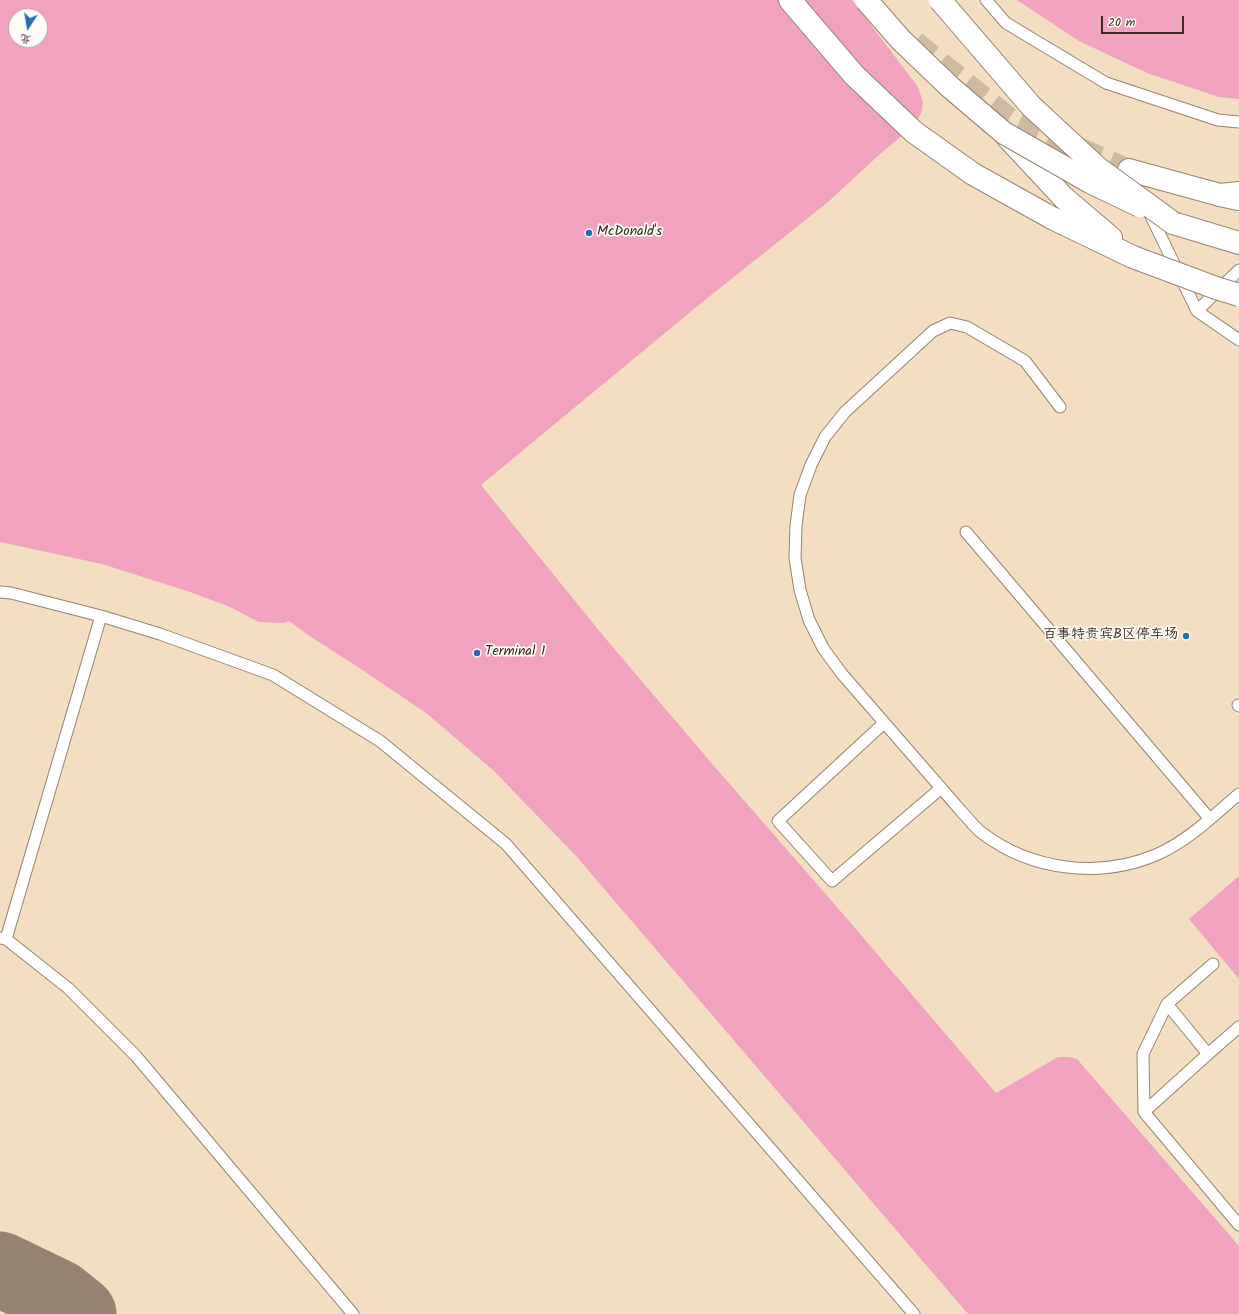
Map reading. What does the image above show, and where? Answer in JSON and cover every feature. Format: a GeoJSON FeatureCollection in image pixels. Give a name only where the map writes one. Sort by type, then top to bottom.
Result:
{"type":"FeatureCollection","features":[{"type":"Feature","properties":{"kind":"main road"},"geometry":{"type":"LineString","coordinates":[[790,0],[854,75],[914,132],[973,174],[1052,218],[1133,258],[1239,295]]}},
{"type":"Feature","properties":{"kind":"main road"},"geometry":{"type":"LineString","coordinates":[[866,0],[901,40],[950,87],[1004,134],[1064,198],[1133,258]]}},
{"type":"Feature","properties":{"kind":"main road"},"geometry":{"type":"LineString","coordinates":[[940,0],[1031,106],[1100,169],[1173,223]]}},
{"type":"Feature","properties":{"kind":"main road"},"geometry":{"type":"LineString","coordinates":[[1004,134],[1090,182],[1173,223],[1239,243]]}},
{"type":"Feature","properties":{"kind":"main road"},"geometry":{"type":"LineString","coordinates":[[1129,170],[1233,196]]}},
{"type":"Feature","properties":{"kind":"lane"},"geometry":{"type":"LineString","coordinates":[[986,0],[1006,23],[1106,83],[1218,120],[1239,122]]}},
{"type":"Feature","properties":{"kind":"lane"},"geometry":{"type":"LineString","coordinates":[[1129,170],[1197,311],[1239,340]]}},
{"type":"Feature","properties":{"kind":"lane"},"geometry":{"type":"LineString","coordinates":[[1197,311],[1239,270]]}},
{"type":"Feature","properties":{"kind":"lane"},"geometry":{"type":"LineString","coordinates":[[1060,408],[1025,361],[967,327],[950,323],[933,331],[845,412],[825,437],[810,465],[800,495],[796,526],[795,558],[800,590],[809,620],[823,648],[842,674],[940,789],[982,833],[1008,849],[1036,861],[1067,868],[1098,868],[1129,864],[1159,854],[1186,838],[1239,794]]}},
{"type":"Feature","properties":{"kind":"lane"},"geometry":{"type":"LineString","coordinates":[[966,532],[1209,818]]}},
{"type":"Feature","properties":{"kind":"lane"},"geometry":{"type":"LineString","coordinates":[[0,592],[11,592],[101,616],[160,634],[273,675],[380,740],[506,844],[914,1314]]}},
{"type":"Feature","properties":{"kind":"lane"},"geometry":{"type":"LineString","coordinates":[[101,616],[3,939],[68,988],[136,1056],[353,1314]]}},
{"type":"Feature","properties":{"kind":"lane"},"geometry":{"type":"LineString","coordinates":[[884,723],[778,821],[832,881],[940,789]]}},
{"type":"Feature","properties":{"kind":"lane"},"geometry":{"type":"LineString","coordinates":[[1213,964],[1167,1004],[1143,1054],[1144,1112],[1239,1225]]}},
{"type":"Feature","properties":{"kind":"lane"},"geometry":{"type":"LineString","coordinates":[[1167,1004],[1208,1054]]}},
{"type":"Feature","properties":{"kind":"lane"},"geometry":{"type":"LineString","coordinates":[[1144,1112],[1239,1027]]}},
{"type":"Feature","properties":{"kind":"building","name":"Terminal 1"},"geometry":{"type":"Polygon","coordinates":[[[0,0],[852,0],[918,87],[923,102],[921,113],[915,125],[880,154],[828,202],[700,304],[481,485],[605,638],[996,1093],[1058,1057],[1077,1059],[1239,1246],[1239,1314],[968,1314],[576,856],[494,771],[426,713],[289,621],[283,623],[259,622],[230,607],[190,592],[102,564],[0,542],[0,0]]]}},
{"type":"Feature","properties":{"kind":"building"},"geometry":{"type":"Polygon","coordinates":[[[1017,0],[1239,0],[1239,99],[1219,97],[1147,73],[1079,41],[1017,0]]]}},
{"type":"Feature","properties":{"kind":"building"},"geometry":{"type":"Polygon","coordinates":[[[1239,876],[1239,979],[1189,919],[1239,876]]]}},
{"type":"Feature","properties":{"kind":"taxiway"},"geometry":{"type":"LineString","coordinates":[[0,1269],[58,1297],[79,1314]]}},
{"type":"Feature","properties":{"kind":"tunnel"},"geometry":{"type":"LineString","coordinates":[[915,42],[1009,118],[1129,170]]}},
{"type":"Feature","properties":{"kind":"place","name":"McDonald's"},"geometry":{"type":"Point","coordinates":[589,233]}},
{"type":"Feature","properties":{"kind":"place","name":"百事特贵宾B区停车场"},"geometry":{"type":"Point","coordinates":[1186,636]}},
{"type":"Feature","properties":{"kind":"place","name":"Terminal 1"},"geometry":{"type":"Point","coordinates":[477,653]}}]}
